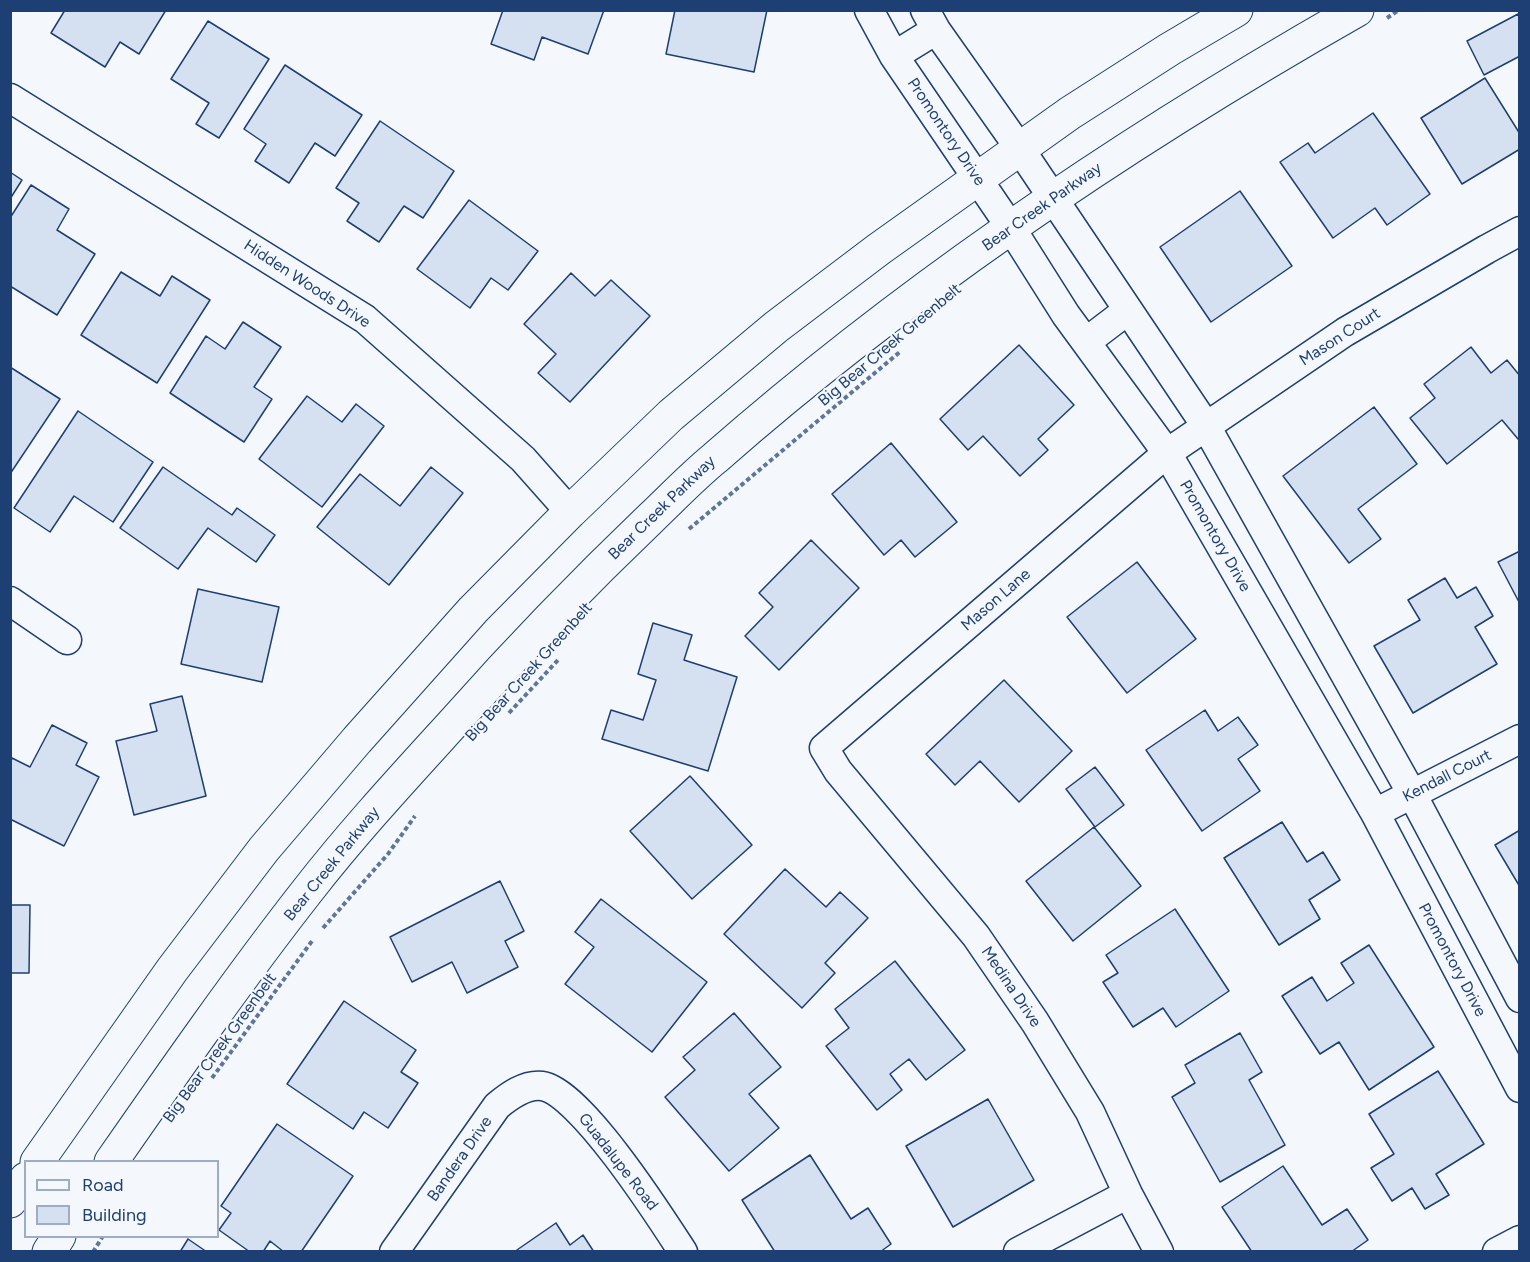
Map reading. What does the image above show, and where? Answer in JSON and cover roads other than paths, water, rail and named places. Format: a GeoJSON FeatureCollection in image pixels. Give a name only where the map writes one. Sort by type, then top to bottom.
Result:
{"type":"FeatureCollection","features":[{"type":"Feature","properties":{"kind":"main road"},"geometry":{"type":"LineString","coordinates":[[38,1160],[172,970],[264,849],[473,610],[671,415],[776,327],[879,249],[1110,88],[1236,10]]}},
{"type":"Feature","properties":{"kind":"main road","name":"Bear Creek Parkway"},"geometry":{"type":"LineString","coordinates":[[112,1160],[220,1006],[311,887],[402,780],[517,651],[613,554],[712,460],[813,374],[915,297],[1103,163],[1202,101],[1357,10]]}},
{"type":"Feature","properties":{"kind":"main road"},"geometry":{"type":"LineString","coordinates":[[10,1201],[24,1182]]}},
{"type":"Feature","properties":{"kind":"main road"},"geometry":{"type":"LineString","coordinates":[[49,1251],[58,1238]]}},
{"type":"Feature","properties":{"kind":"street","name":"Promontory Drive"},"geometry":{"type":"LineString","coordinates":[[869,10],[894,56],[1011,228],[1066,315],[1167,453],[1374,813],[1520,1088]]}},
{"type":"Feature","properties":{"kind":"street"},"geometry":{"type":"LineString","coordinates":[[894,56],[931,20],[1054,198],[1206,426],[1412,794],[1520,998]]}},
{"type":"Feature","properties":{"kind":"street","name":"Hidden Woods Drive"},"geometry":{"type":"LineString","coordinates":[[10,98],[365,319],[523,459],[570,512]]}},
{"type":"Feature","properties":{"kind":"street","name":"Mason Court"},"geometry":{"type":"LineString","coordinates":[[1167,453],[1345,332],[1520,231]]}},
{"type":"Feature","properties":{"kind":"street"},"geometry":{"type":"LineString","coordinates":[[1086,342],[1128,310]]}},
{"type":"Feature","properties":{"kind":"street","name":"Mason Lane"},"geometry":{"type":"LineString","coordinates":[[824,748],[1167,453]]}},
{"type":"Feature","properties":{"kind":"street"},"geometry":{"type":"LineString","coordinates":[[10,602],[67,640]]}},
{"type":"Feature","properties":{"kind":"street","name":"Kendall Court"},"geometry":{"type":"LineString","coordinates":[[1374,813],[1520,739]]}},
{"type":"Feature","properties":{"kind":"street","name":"Medina Drive"},"geometry":{"type":"LineString","coordinates":[[824,748],[838,771],[976,936],[1035,1022],[1090,1112],[1128,1194],[1159,1251]]}},
{"type":"Feature","properties":{"kind":"street","name":"Bandera Drive"},"geometry":{"type":"LineString","coordinates":[[394,1251],[497,1106],[512,1093],[541,1086]]}},
{"type":"Feature","properties":{"kind":"street","name":"Guadalupe Road"},"geometry":{"type":"LineString","coordinates":[[541,1086],[562,1096],[583,1116],[654,1207],[683,1251]]}},
{"type":"Feature","properties":{"kind":"street"},"geometry":{"type":"LineString","coordinates":[[1018,1251],[1128,1194]]}},
{"type":"Feature","properties":{"kind":"street"},"geometry":{"type":"LineString","coordinates":[[1497,1251],[1520,1240]]}}]}
